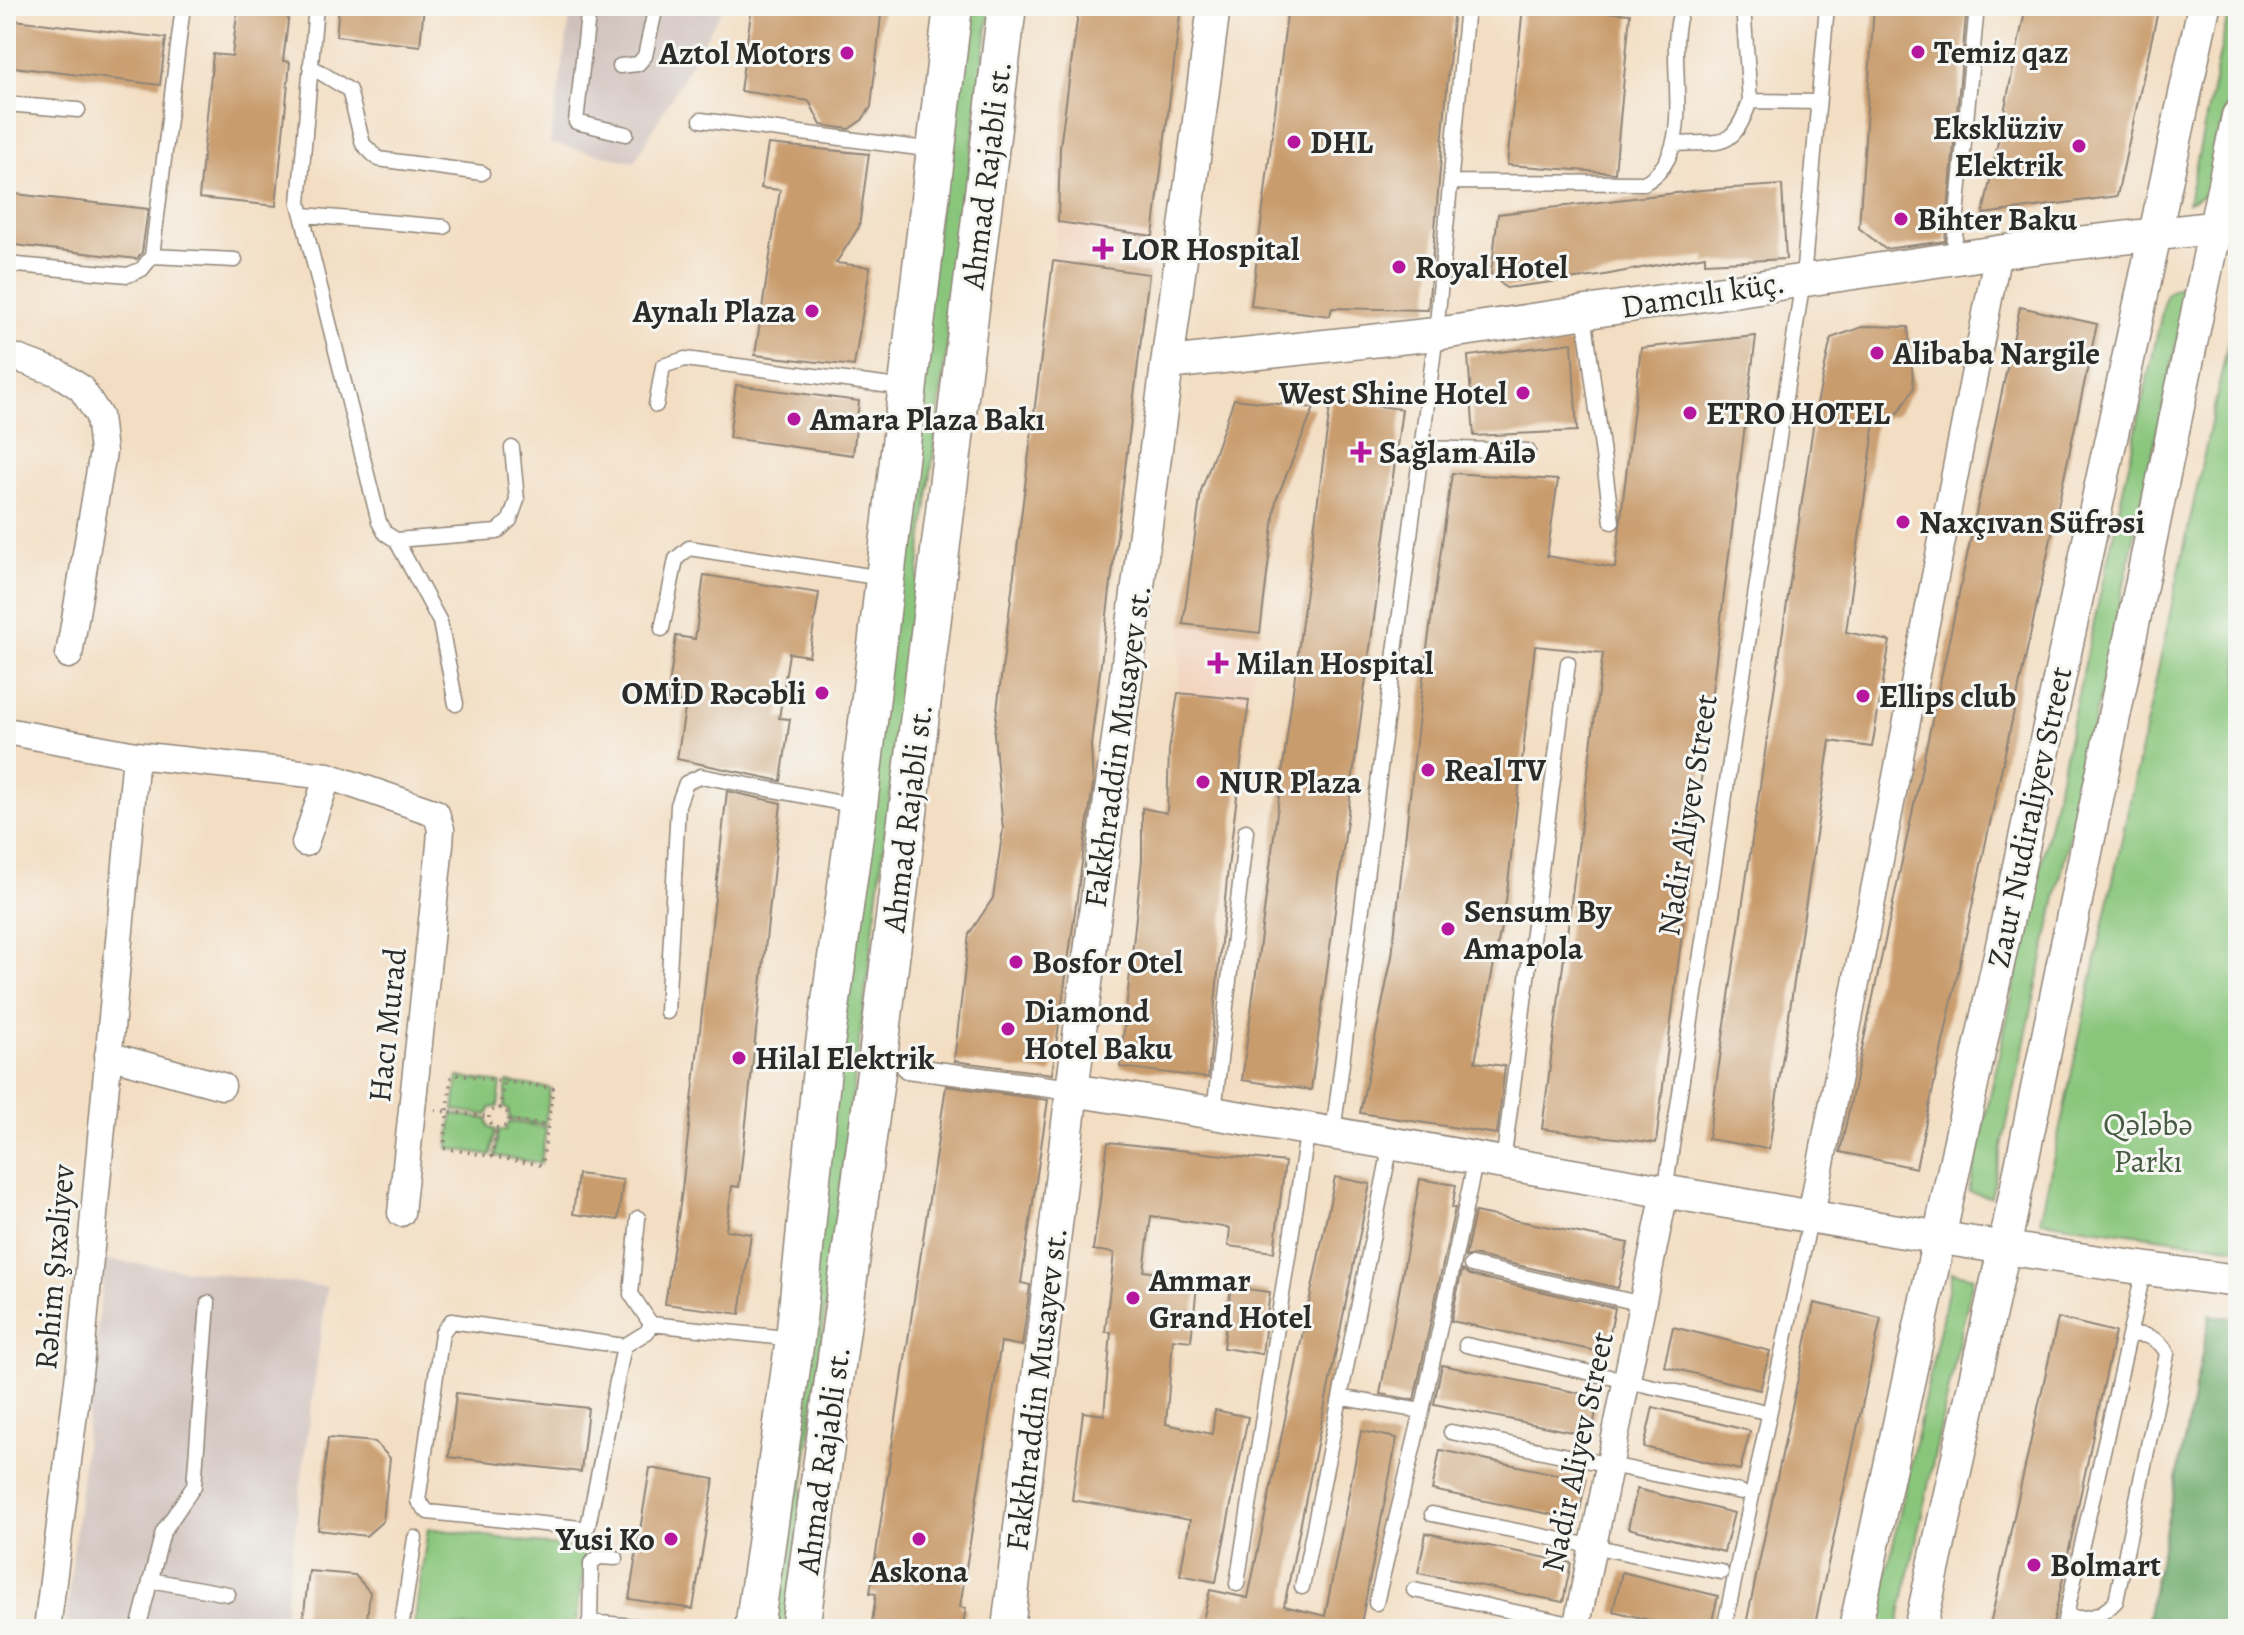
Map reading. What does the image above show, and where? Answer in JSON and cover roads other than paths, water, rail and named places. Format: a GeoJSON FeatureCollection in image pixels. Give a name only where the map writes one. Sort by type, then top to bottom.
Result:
{"type":"FeatureCollection","features":[{"type":"Feature","properties":{"kind":"main road","name":"Ahmad Rajabli st."},"geometry":{"type":"LineString","coordinates":[[754,1629],[795,1339],[823,1059],[858,806],[882,579],[953,6]]}},
{"type":"Feature","properties":{"kind":"main road","name":"Ahmad Rajabli st."},"geometry":{"type":"LineString","coordinates":[[800,1629],[877,1065],[1007,6]]}},
{"type":"Feature","properties":{"kind":"street","name":"Fakkhraddin Musayev st."},"geometry":{"type":"LineString","coordinates":[[1008,1629],[1072,1090],[1214,6]]}},
{"type":"Feature","properties":{"kind":"street","name":"Zaur Nudiraliyev Street"},"geometry":{"type":"LineString","coordinates":[[1855,1629],[2204,6]]}},
{"type":"Feature","properties":{"kind":"street","name":"Zaur Nudiraliyev Street"},"geometry":{"type":"LineString","coordinates":[[1920,1629],[2226,226],[2238,116]]}},
{"type":"Feature","properties":{"kind":"street","name":"Damcılı küç."},"geometry":{"type":"LineString","coordinates":[[1168,363],[1436,334],[1953,258],[2226,226]]}},
{"type":"Feature","properties":{"kind":"street"},"geometry":{"type":"LineString","coordinates":[[1811,1215],[1998,252]]}},
{"type":"Feature","properties":{"kind":"street"},"geometry":{"type":"LineString","coordinates":[[6,354],[58,373],[81,388],[99,416],[103,452],[69,655]]}},
{"type":"Feature","properties":{"kind":"street"},"geometry":{"type":"LineString","coordinates":[[6,731],[136,755],[328,776],[305,843]]}},
{"type":"Feature","properties":{"kind":"street","name":"Rəhim Şıxəliyev"},"geometry":{"type":"LineString","coordinates":[[47,1629],[81,1357],[136,755]]}},
{"type":"Feature","properties":{"kind":"street","name":"Hacı Murad"},"geometry":{"type":"LineString","coordinates":[[328,776],[436,813],[441,829],[401,1213]]}},
{"type":"Feature","properties":{"kind":"street"},"geometry":{"type":"LineString","coordinates":[[108,1055],[222,1086]]}},
{"type":"Feature","properties":{"kind":"street"},"geometry":{"type":"LineString","coordinates":[[907,1068],[1214,1112],[1940,1240],[2238,1281]]}},
{"type":"Feature","properties":{"kind":"street","name":"Nadir Aliyev Street"},"geometry":{"type":"LineString","coordinates":[[1582,1628],[1591,1545],[1665,1192]]}},
{"type":"Feature","properties":{"kind":"lane"},"geometry":{"type":"LineString","coordinates":[[6,264],[128,275],[142,269],[152,256],[183,6]]}},
{"type":"Feature","properties":{"kind":"lane"},"geometry":{"type":"LineString","coordinates":[[316,6],[299,189],[304,215],[379,522],[385,533],[396,540],[440,622],[456,704]]}},
{"type":"Feature","properties":{"kind":"lane"},"geometry":{"type":"LineString","coordinates":[[589,6],[576,122],[626,134]]}},
{"type":"Feature","properties":{"kind":"lane"},"geometry":{"type":"LineString","coordinates":[[620,66],[638,64],[645,56],[656,6]]}},
{"type":"Feature","properties":{"kind":"lane"},"geometry":{"type":"LineString","coordinates":[[1237,1584],[1320,1130],[1421,448],[1452,182],[1467,6]]}},
{"type":"Feature","properties":{"kind":"lane"},"geometry":{"type":"LineString","coordinates":[[1452,182],[1644,183],[1655,176],[1665,164],[1674,144],[1683,6]]}},
{"type":"Feature","properties":{"kind":"lane"},"geometry":{"type":"LineString","coordinates":[[1674,144],[1726,141],[1739,131],[1750,101],[1743,6]]}},
{"type":"Feature","properties":{"kind":"lane","name":"Nadir Aliyev Street"},"geometry":{"type":"LineString","coordinates":[[1665,1192],[1803,279],[1827,6]]}},
{"type":"Feature","properties":{"kind":"lane"},"geometry":{"type":"LineString","coordinates":[[1953,258],[1977,6]]}},
{"type":"Feature","properties":{"kind":"lane"},"geometry":{"type":"LineString","coordinates":[[310,66],[349,90],[363,144],[378,159],[482,173]]}},
{"type":"Feature","properties":{"kind":"lane"},"geometry":{"type":"LineString","coordinates":[[1750,101],[1818,102]]}},
{"type":"Feature","properties":{"kind":"lane"},"geometry":{"type":"LineString","coordinates":[[6,104],[78,110]]}},
{"type":"Feature","properties":{"kind":"lane"},"geometry":{"type":"LineString","coordinates":[[701,120],[935,150]]}},
{"type":"Feature","properties":{"kind":"lane"},"geometry":{"type":"LineString","coordinates":[[304,215],[444,227]]}},
{"type":"Feature","properties":{"kind":"lane"},"geometry":{"type":"LineString","coordinates":[[152,256],[235,260]]}},
{"type":"Feature","properties":{"kind":"lane"},"geometry":{"type":"LineString","coordinates":[[1584,312],[1612,522]]}},
{"type":"Feature","properties":{"kind":"lane"},"geometry":{"type":"LineString","coordinates":[[656,405],[663,366],[685,359],[907,388]]}},
{"type":"Feature","properties":{"kind":"lane"},"geometry":{"type":"LineString","coordinates":[[396,540],[497,532],[510,520],[517,500],[512,448]]}},
{"type":"Feature","properties":{"kind":"lane"},"geometry":{"type":"LineString","coordinates":[[1421,448],[1528,451]]}},
{"type":"Feature","properties":{"kind":"lane"},"geometry":{"type":"LineString","coordinates":[[662,629],[676,559],[689,548],[882,579]]}},
{"type":"Feature","properties":{"kind":"lane"},"geometry":{"type":"LineString","coordinates":[[1376,1603],[1422,1411],[1489,1161],[1568,663]]}},
{"type":"Feature","properties":{"kind":"lane"},"geometry":{"type":"LineString","coordinates":[[667,1012],[678,805],[686,783],[701,776],[858,806]]}},
{"type":"Feature","properties":{"kind":"lane"},"geometry":{"type":"LineString","coordinates":[[1214,1112],[1246,831]]}},
{"type":"Feature","properties":{"kind":"lane"},"geometry":{"type":"LineString","coordinates":[[1302,1587],[1343,1398],[1391,1143]]}},
{"type":"Feature","properties":{"kind":"lane"},"geometry":{"type":"LineString","coordinates":[[1724,1629],[1811,1215]]}},
{"type":"Feature","properties":{"kind":"lane"},"geometry":{"type":"LineString","coordinates":[[638,1218],[631,1294],[651,1324]]}},
{"type":"Feature","properties":{"kind":"lane"},"geometry":{"type":"LineString","coordinates":[[1471,1265],[1643,1304]]}},
{"type":"Feature","properties":{"kind":"lane"},"geometry":{"type":"LineString","coordinates":[[2129,1336],[2152,1338],[2167,1354],[2116,1601],[2097,1616],[2064,1623],[2144,1269]]}},
{"type":"Feature","properties":{"kind":"lane"},"geometry":{"type":"LineString","coordinates":[[138,1629],[163,1532],[194,1486],[208,1303]]}},
{"type":"Feature","properties":{"kind":"lane"},"geometry":{"type":"LineString","coordinates":[[624,1346],[588,1526],[581,1528],[428,1512],[422,1507],[418,1501],[442,1333],[451,1321],[624,1346],[647,1332],[651,1324]]}},
{"type":"Feature","properties":{"kind":"lane"},"geometry":{"type":"LineString","coordinates":[[651,1324],[795,1339]]}},
{"type":"Feature","properties":{"kind":"lane"},"geometry":{"type":"LineString","coordinates":[[1466,1345],[1762,1411]]}},
{"type":"Feature","properties":{"kind":"lane"},"geometry":{"type":"LineString","coordinates":[[1343,1398],[1422,1411]]}},
{"type":"Feature","properties":{"kind":"lane"},"geometry":{"type":"LineString","coordinates":[[1451,1432],[1741,1492]]}},
{"type":"Feature","properties":{"kind":"lane"},"geometry":{"type":"LineString","coordinates":[[1432,1514],[1721,1572]]}},
{"type":"Feature","properties":{"kind":"lane"},"geometry":{"type":"LineString","coordinates":[[401,1629],[415,1538]]}},
{"type":"Feature","properties":{"kind":"lane"},"geometry":{"type":"LineString","coordinates":[[616,1558],[599,1557],[591,1563],[589,1625],[667,1629]]}},
{"type":"Feature","properties":{"kind":"lane"},"geometry":{"type":"LineString","coordinates":[[150,1580],[228,1594]]}},
{"type":"Feature","properties":{"kind":"lane"},"geometry":{"type":"LineString","coordinates":[[1414,1590],[1582,1628]]}},
{"type":"Feature","properties":{"kind":"place","name":"Temiz qaz"},"geometry":{"type":"Point","coordinates":[1918,52]}},
{"type":"Feature","properties":{"kind":"place","name":"Aztol Motors"},"geometry":{"type":"Point","coordinates":[847,53]}},
{"type":"Feature","properties":{"kind":"place","name":"DHL"},"geometry":{"type":"Point","coordinates":[1294,142]}},
{"type":"Feature","properties":{"kind":"place","name":"Eksklüziv Elektrik"},"geometry":{"type":"Point","coordinates":[2079,146]}},
{"type":"Feature","properties":{"kind":"place","name":"Bihter Baku"},"geometry":{"type":"Point","coordinates":[1901,219]}},
{"type":"Feature","properties":{"kind":"place","name":"LOR Hospital"},"geometry":{"type":"Point","coordinates":[1103,249]}},
{"type":"Feature","properties":{"kind":"place","name":"Royal Hotel"},"geometry":{"type":"Point","coordinates":[1399,267]}},
{"type":"Feature","properties":{"kind":"place","name":"Aynalı Plaza"},"geometry":{"type":"Point","coordinates":[812,311]}},
{"type":"Feature","properties":{"kind":"place","name":"Alibaba Nargile"},"geometry":{"type":"Point","coordinates":[1877,353]}},
{"type":"Feature","properties":{"kind":"place","name":"West Shine Hotel"},"geometry":{"type":"Point","coordinates":[1523,393]}},
{"type":"Feature","properties":{"kind":"place","name":"ETRO HOTEL"},"geometry":{"type":"Point","coordinates":[1690,413]}},
{"type":"Feature","properties":{"kind":"place","name":"Amara Plaza Bakı"},"geometry":{"type":"Point","coordinates":[794,419]}},
{"type":"Feature","properties":{"kind":"place","name":"Sağlam Ailə"},"geometry":{"type":"Point","coordinates":[1361,452]}},
{"type":"Feature","properties":{"kind":"place","name":"Naxçıvan Süfrəsi"},"geometry":{"type":"Point","coordinates":[1903,522]}},
{"type":"Feature","properties":{"kind":"place","name":"Milan Hospital"},"geometry":{"type":"Point","coordinates":[1218,663]}},
{"type":"Feature","properties":{"kind":"place","name":"OMİD Rəcəbli"},"geometry":{"type":"Point","coordinates":[822,693]}},
{"type":"Feature","properties":{"kind":"place","name":"Ellips club"},"geometry":{"type":"Point","coordinates":[1863,696]}},
{"type":"Feature","properties":{"kind":"place","name":"Real TV"},"geometry":{"type":"Point","coordinates":[1428,770]}},
{"type":"Feature","properties":{"kind":"place","name":"NUR Plaza"},"geometry":{"type":"Point","coordinates":[1203,782]}},
{"type":"Feature","properties":{"kind":"place","name":"Sensum By Amapola"},"geometry":{"type":"Point","coordinates":[1448,929]}},
{"type":"Feature","properties":{"kind":"place","name":"Bosfor Otel"},"geometry":{"type":"Point","coordinates":[1016,962]}},
{"type":"Feature","properties":{"kind":"place","name":"Diamond Hotel Baku"},"geometry":{"type":"Point","coordinates":[1008,1029]}},
{"type":"Feature","properties":{"kind":"place","name":"Hilal Elektrik"},"geometry":{"type":"Point","coordinates":[739,1058]}},
{"type":"Feature","properties":{"kind":"place","name":"Ammar Grand Hotel"},"geometry":{"type":"Point","coordinates":[1133,1298]}},
{"type":"Feature","properties":{"kind":"place","name":"Yusi Ko"},"geometry":{"type":"Point","coordinates":[671,1539]}},
{"type":"Feature","properties":{"kind":"place","name":"Askona"},"geometry":{"type":"Point","coordinates":[919,1539]}},
{"type":"Feature","properties":{"kind":"place","name":"Bolmart"},"geometry":{"type":"Point","coordinates":[2034,1565]}},
{"type":"Feature","properties":{"kind":"park label","name":"Qələbə Parkı"},"geometry":{"type":"Point","coordinates":[2148,1142]}}]}
